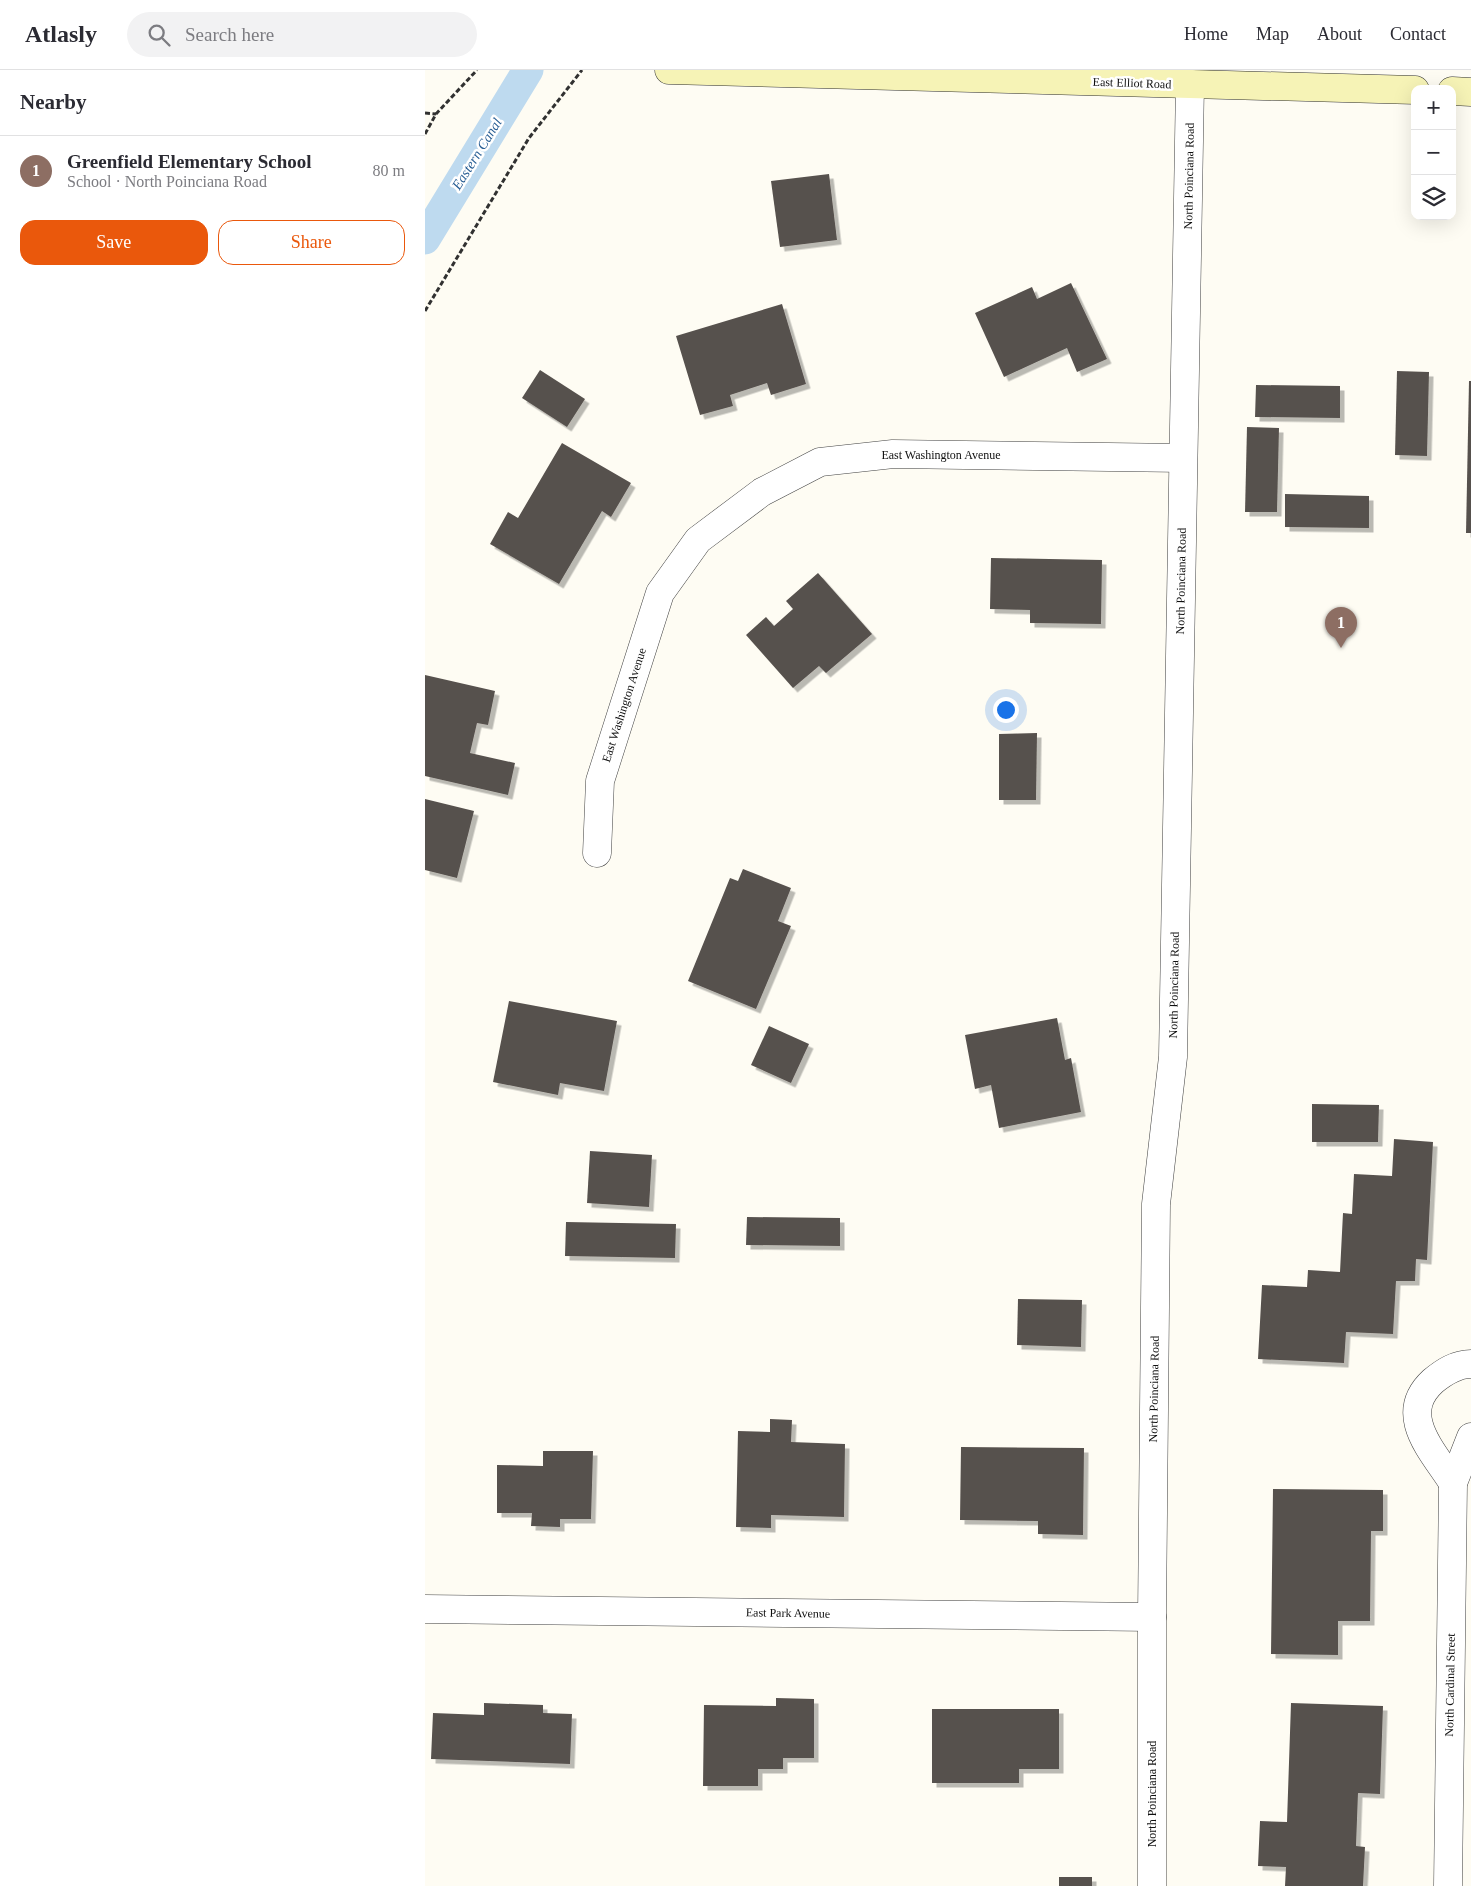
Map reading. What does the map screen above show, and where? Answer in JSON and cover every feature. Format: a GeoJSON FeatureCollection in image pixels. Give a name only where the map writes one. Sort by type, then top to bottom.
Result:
{"type":"FeatureCollection","features":[{"type":"Feature","properties":{"kind":"main road","name":"East Elliot Road"},"geometry":{"type":"LineString","coordinates":[[669,70],[1411,90]]}},
{"type":"Feature","properties":{"kind":"main road"},"geometry":{"type":"LineString","coordinates":[[1456,91],[1471,92]]}},
{"type":"Feature","properties":{"kind":"street","name":"North Poinciana Road"},"geometry":{"type":"LineString","coordinates":[[1152,1886],[1152,1617],[1156,1204],[1173,1058],[1190,84]]}},
{"type":"Feature","properties":{"kind":"street","name":"East Washington Avenue"},"geometry":{"type":"LineString","coordinates":[[597,853],[600,781],[660,593],[699,540],[761,492],[820,462],[893,454],[1183,458]]}},
{"type":"Feature","properties":{"kind":"street"},"geometry":{"type":"LineString","coordinates":[[1453,1483],[1420,1433],[1415,1412],[1425,1389],[1446,1370],[1471,1364]]}},
{"type":"Feature","properties":{"kind":"street","name":"North Cardinal Street"},"geometry":{"type":"LineString","coordinates":[[1448,1886],[1453,1483],[1471,1437]]}},
{"type":"Feature","properties":{"kind":"street","name":"East Park Avenue"},"geometry":{"type":"LineString","coordinates":[[425,1609],[1152,1617]]}},
{"type":"Feature","properties":{"kind":"path"},"geometry":{"type":"LineString","coordinates":[[425,134],[436,114],[477,70]]}},
{"type":"Feature","properties":{"kind":"path"},"geometry":{"type":"LineString","coordinates":[[425,312],[529,138],[582,70]]}},
{"type":"Feature","properties":{"kind":"path"},"geometry":{"type":"LineString","coordinates":[[425,113],[436,114]]}},
{"type":"Feature","properties":{"kind":"building"},"geometry":{"type":"Polygon","coordinates":[[[829,174],[837,240],[780,247],[771,181],[829,174]]]}},
{"type":"Feature","properties":{"kind":"building"},"geometry":{"type":"Polygon","coordinates":[[[1071,283],[1107,359],[1077,372],[1067,348],[1004,377],[975,313],[1032,287],[1037,299],[1071,283]]]}},
{"type":"Feature","properties":{"kind":"building"},"geometry":{"type":"Polygon","coordinates":[[[782,304],[806,384],[771,395],[767,383],[730,395],[733,406],[700,415],[676,336],[782,304]]]}},
{"type":"Feature","properties":{"kind":"building"},"geometry":{"type":"Polygon","coordinates":[[[540,370],[585,399],[567,427],[522,398],[540,370]]]}},
{"type":"Feature","properties":{"kind":"building"},"geometry":{"type":"Polygon","coordinates":[[[1397,371],[1429,372],[1427,456],[1395,455],[1397,371]]]}},
{"type":"Feature","properties":{"kind":"building"},"geometry":{"type":"Polygon","coordinates":[[[1469,381],[1471,381],[1471,533],[1466,533],[1469,381]]]}},
{"type":"Feature","properties":{"kind":"building"},"geometry":{"type":"Polygon","coordinates":[[[1256,385],[1340,386],[1340,418],[1255,417],[1256,385]]]}},
{"type":"Feature","properties":{"kind":"building"},"geometry":{"type":"Polygon","coordinates":[[[1247,427],[1279,428],[1277,512],[1245,512],[1247,427]]]}},
{"type":"Feature","properties":{"kind":"building"},"geometry":{"type":"Polygon","coordinates":[[[562,443],[631,483],[611,517],[602,511],[559,584],[490,544],[508,512],[518,518],[562,443]]]}},
{"type":"Feature","properties":{"kind":"building"},"geometry":{"type":"Polygon","coordinates":[[[1285,494],[1369,496],[1369,528],[1285,527],[1285,494]]]}},
{"type":"Feature","properties":{"kind":"building"},"geometry":{"type":"Polygon","coordinates":[[[991,558],[1102,560],[1101,624],[1030,623],[1030,610],[990,609],[991,558]]]}},
{"type":"Feature","properties":{"kind":"building"},"geometry":{"type":"Polygon","coordinates":[[[818,573],[872,634],[826,673],[819,666],[793,688],[746,635],[766,617],[774,626],[793,609],[786,601],[818,573]]]}},
{"type":"Feature","properties":{"kind":"building"},"geometry":{"type":"Polygon","coordinates":[[[425,675],[495,691],[488,725],[477,723],[470,753],[515,763],[508,795],[425,776],[425,675]]]}},
{"type":"Feature","properties":{"kind":"building"},"geometry":{"type":"Polygon","coordinates":[[[1037,733],[1036,800],[999,800],[999,734],[1037,733]]]}},
{"type":"Feature","properties":{"kind":"building"},"geometry":{"type":"Polygon","coordinates":[[[425,799],[474,811],[457,878],[425,870],[425,799]]]}},
{"type":"Feature","properties":{"kind":"building"},"geometry":{"type":"Polygon","coordinates":[[[743,869],[791,888],[778,921],[791,926],[756,1009],[688,981],[730,878],[738,881],[743,869]]]}},
{"type":"Feature","properties":{"kind":"building"},"geometry":{"type":"Polygon","coordinates":[[[509,1001],[617,1021],[604,1091],[560,1083],[558,1095],[493,1082],[509,1001]]]}},
{"type":"Feature","properties":{"kind":"building"},"geometry":{"type":"Polygon","coordinates":[[[1057,1018],[1065,1060],[1071,1058],[1081,1112],[999,1128],[991,1085],[975,1089],[965,1035],[1057,1018]]]}},
{"type":"Feature","properties":{"kind":"building"},"geometry":{"type":"Polygon","coordinates":[[[769,1026],[809,1044],[791,1083],[751,1065],[769,1026]]]}},
{"type":"Feature","properties":{"kind":"building"},"geometry":{"type":"Polygon","coordinates":[[[1312,1104],[1379,1105],[1378,1142],[1312,1142],[1312,1104]]]}},
{"type":"Feature","properties":{"kind":"building"},"geometry":{"type":"Polygon","coordinates":[[[1394,1139],[1433,1142],[1427,1260],[1416,1259],[1415,1281],[1396,1281],[1393,1334],[1346,1332],[1344,1363],[1258,1359],[1262,1285],[1307,1287],[1308,1270],[1340,1272],[1343,1213],[1352,1214],[1354,1174],[1392,1176],[1394,1139]]]}},
{"type":"Feature","properties":{"kind":"building"},"geometry":{"type":"Polygon","coordinates":[[[590,1151],[652,1155],[649,1207],[587,1203],[590,1151]]]}},
{"type":"Feature","properties":{"kind":"building"},"geometry":{"type":"Polygon","coordinates":[[[747,1217],[840,1218],[840,1246],[746,1245],[747,1217]]]}},
{"type":"Feature","properties":{"kind":"building"},"geometry":{"type":"Polygon","coordinates":[[[566,1222],[676,1224],[675,1258],[565,1256],[566,1222]]]}},
{"type":"Feature","properties":{"kind":"building"},"geometry":{"type":"Polygon","coordinates":[[[1018,1299],[1082,1300],[1081,1347],[1017,1345],[1018,1299]]]}},
{"type":"Feature","properties":{"kind":"building"},"geometry":{"type":"Polygon","coordinates":[[[770,1419],[792,1420],[791,1442],[845,1444],[844,1517],[771,1515],[771,1528],[736,1527],[738,1431],[770,1432],[770,1419]]]}},
{"type":"Feature","properties":{"kind":"building"},"geometry":{"type":"Polygon","coordinates":[[[961,1447],[1084,1448],[1083,1535],[1038,1534],[1038,1521],[960,1520],[961,1447]]]}},
{"type":"Feature","properties":{"kind":"building"},"geometry":{"type":"Polygon","coordinates":[[[543,1451],[593,1451],[591,1519],[560,1519],[560,1527],[531,1526],[532,1513],[497,1513],[497,1465],[543,1466],[543,1451]]]}},
{"type":"Feature","properties":{"kind":"building"},"geometry":{"type":"Polygon","coordinates":[[[1273,1489],[1383,1490],[1383,1531],[1371,1531],[1370,1621],[1338,1621],[1338,1655],[1271,1654],[1273,1489]]]}},
{"type":"Feature","properties":{"kind":"building"},"geometry":{"type":"Polygon","coordinates":[[[776,1698],[814,1699],[814,1758],[783,1758],[783,1769],[758,1769],[758,1786],[703,1786],[704,1705],[776,1706],[776,1698]]]}},
{"type":"Feature","properties":{"kind":"building"},"geometry":{"type":"Polygon","coordinates":[[[484,1703],[543,1705],[543,1713],[572,1714],[570,1764],[431,1759],[433,1713],[484,1715],[484,1703]]]}},
{"type":"Feature","properties":{"kind":"building"},"geometry":{"type":"Polygon","coordinates":[[[1291,1703],[1383,1706],[1380,1794],[1358,1793],[1356,1846],[1365,1847],[1363,1886],[1285,1886],[1286,1867],[1258,1866],[1260,1821],[1287,1822],[1291,1703]]]}},
{"type":"Feature","properties":{"kind":"building"},"geometry":{"type":"Polygon","coordinates":[[[932,1709],[1059,1709],[1059,1769],[1019,1769],[1019,1783],[932,1783],[932,1709]]]}},
{"type":"Feature","properties":{"kind":"building"},"geometry":{"type":"Polygon","coordinates":[[[1059,1877],[1092,1877],[1092,1886],[1059,1886],[1059,1877]]]}},
{"type":"Feature","properties":{"kind":"waterway","name":"Eastern Canal"},"geometry":{"type":"LineString","coordinates":[[425,239],[528,70]]}},
{"type":"Feature","properties":{"kind":"place","name":"Greenfield Elementary School"},"geometry":{"type":"Point","coordinates":[1341,648]}}]}
